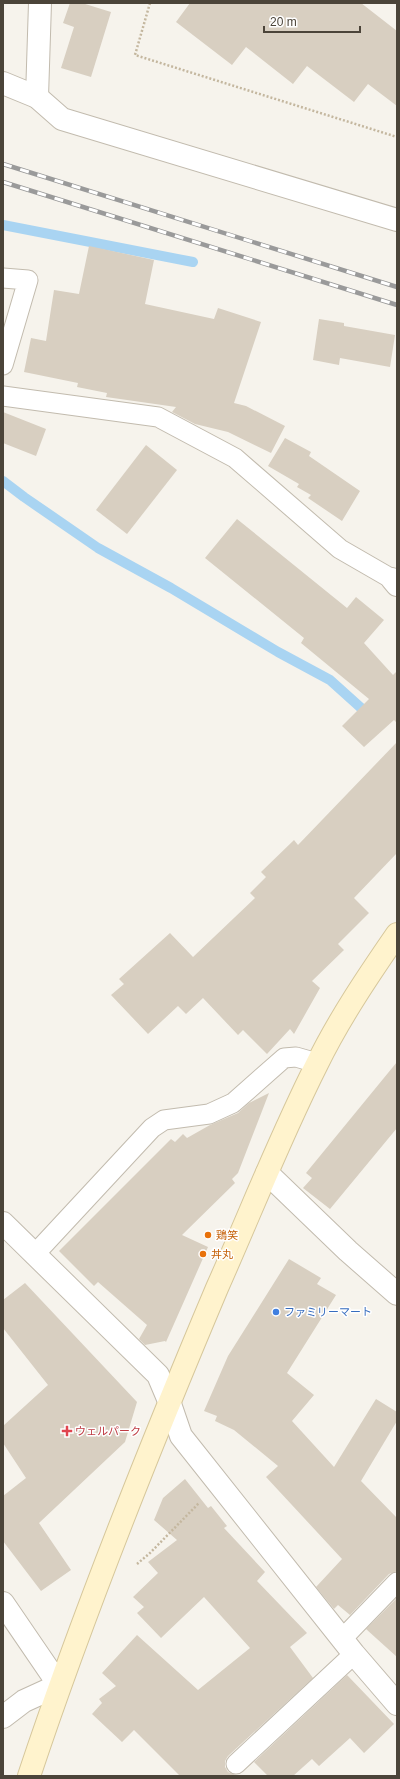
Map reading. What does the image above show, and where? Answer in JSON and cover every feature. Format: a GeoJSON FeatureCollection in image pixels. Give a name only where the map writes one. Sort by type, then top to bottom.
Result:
{"type":"FeatureCollection","features":[{"type":"Feature","properties":{"kind":"street"},"geometry":{"type":"LineString","coordinates":[[37,97],[40,3]]}},
{"type":"Feature","properties":{"kind":"street"},"geometry":{"type":"LineString","coordinates":[[3,84],[37,97],[62,119],[397,220]]}},
{"type":"Feature","properties":{"kind":"street"},"geometry":{"type":"LineString","coordinates":[[29,1776],[59,1685],[169,1401],[267,1173],[317,1063],[359,990],[397,934]]}},
{"type":"Feature","properties":{"kind":"street"},"geometry":{"type":"LineString","coordinates":[[267,1173],[348,1251],[397,1294]]}},
{"type":"Feature","properties":{"kind":"street"},"geometry":{"type":"LineString","coordinates":[[3,1223],[158,1375],[181,1436],[348,1646],[395,1695]]}},
{"type":"Feature","properties":{"kind":"street"},"geometry":{"type":"LineString","coordinates":[[3,1603],[59,1685]]}},
{"type":"Feature","properties":{"kind":"street"},"geometry":{"type":"LineString","coordinates":[[3,1717],[24,1701],[59,1685]]}},
{"type":"Feature","properties":{"kind":"lane"},"geometry":{"type":"LineString","coordinates":[[3,278],[28,280],[3,366]]}},
{"type":"Feature","properties":{"kind":"lane"},"geometry":{"type":"LineString","coordinates":[[3,396],[158,417],[234,458],[340,549],[394,582]]}},
{"type":"Feature","properties":{"kind":"lane"},"geometry":{"type":"LineString","coordinates":[[34,1255],[152,1128],[164,1120],[209,1114],[233,1103],[284,1058],[296,1057],[317,1063]]}},
{"type":"Feature","properties":{"kind":"lane"},"geometry":{"type":"LineString","coordinates":[[236,1764],[348,1646],[397,1582]]}},
{"type":"Feature","properties":{"kind":"path"},"geometry":{"type":"LineString","coordinates":[[150,3],[135,55],[397,137]]}},
{"type":"Feature","properties":{"kind":"path"},"geometry":{"type":"LineString","coordinates":[[134,1566],[150,1553],[218,1483]]}},
{"type":"Feature","properties":{"kind":"building"},"geometry":{"type":"Polygon","coordinates":[[[70,3],[82,3],[111,12],[91,77],[61,68],[74,27],[63,23],[70,3]]]}},
{"type":"Feature","properties":{"kind":"building"},"geometry":{"type":"Polygon","coordinates":[[[190,3],[361,3],[397,31],[397,106],[368,84],[354,102],[307,66],[293,84],[246,47],[232,65],[176,22],[190,3]]]}},
{"type":"Feature","properties":{"kind":"building"},"geometry":{"type":"Polygon","coordinates":[[[89,246],[154,260],[145,304],[214,319],[218,308],[261,322],[234,403],[246,406],[285,426],[271,453],[228,432],[195,424],[172,412],[176,407],[106,397],[107,393],[77,387],[78,383],[24,372],[31,338],[46,341],[54,290],[79,294],[89,246]]]}},
{"type":"Feature","properties":{"kind":"building"},"geometry":{"type":"Polygon","coordinates":[[[319,319],[344,323],[344,326],[395,335],[390,367],[340,358],[339,365],[313,360],[319,319]]]}},
{"type":"Feature","properties":{"kind":"building"},"geometry":{"type":"Polygon","coordinates":[[[3,412],[46,429],[36,456],[3,443],[3,412]]]}},
{"type":"Feature","properties":{"kind":"building"},"geometry":{"type":"Polygon","coordinates":[[[285,438],[311,452],[309,456],[360,491],[342,521],[308,498],[311,495],[297,487],[299,484],[268,466],[285,438]]]}},
{"type":"Feature","properties":{"kind":"building"},"geometry":{"type":"Polygon","coordinates":[[[146,445],[177,470],[127,534],[96,510],[146,445]]]}},
{"type":"Feature","properties":{"kind":"building"},"geometry":{"type":"Polygon","coordinates":[[[237,519],[347,608],[356,597],[384,620],[364,643],[393,675],[397,671],[397,723],[394,720],[364,747],[342,726],[369,699],[301,643],[304,638],[205,558],[237,519]]]}},
{"type":"Feature","properties":{"kind":"building"},"geometry":{"type":"Polygon","coordinates":[[[397,742],[397,853],[354,898],[369,913],[338,944],[344,950],[312,981],[320,988],[294,1034],[290,1029],[267,1054],[243,1030],[238,1035],[203,998],[186,1014],[178,1006],[148,1034],[111,995],[124,984],[119,979],[170,933],[193,957],[255,898],[250,893],[266,877],[261,872],[294,840],[298,845],[397,742]]]}},
{"type":"Feature","properties":{"kind":"building"},"geometry":{"type":"Polygon","coordinates":[[[397,1062],[397,1128],[330,1209],[303,1188],[312,1178],[306,1173],[397,1062]]]}},
{"type":"Feature","properties":{"kind":"building"},"geometry":{"type":"Polygon","coordinates":[[[269,1093],[238,1173],[232,1179],[235,1183],[182,1235],[208,1247],[166,1342],[145,1345],[139,1339],[147,1325],[98,1282],[94,1286],[59,1251],[171,1139],[175,1142],[183,1134],[187,1138],[210,1125],[238,1113],[249,1103],[269,1093]]]}},
{"type":"Feature","properties":{"kind":"building"},"geometry":{"type":"Polygon","coordinates":[[[289,1259],[321,1278],[317,1284],[336,1295],[287,1373],[314,1395],[292,1421],[334,1467],[376,1399],[397,1412],[397,1421],[361,1481],[397,1518],[397,1571],[389,1574],[350,1615],[338,1605],[334,1609],[316,1587],[342,1559],[266,1477],[278,1466],[234,1430],[215,1421],[217,1416],[204,1411],[228,1356],[289,1259]]]}},
{"type":"Feature","properties":{"kind":"building"},"geometry":{"type":"Polygon","coordinates":[[[25,1283],[137,1402],[125,1442],[39,1523],[71,1570],[41,1591],[3,1541],[3,1496],[26,1478],[3,1443],[3,1426],[48,1385],[3,1328],[3,1300],[25,1283]]]}},
{"type":"Feature","properties":{"kind":"building"},"geometry":{"type":"Polygon","coordinates":[[[185,1479],[208,1508],[211,1506],[227,1526],[224,1528],[265,1572],[257,1581],[307,1633],[290,1647],[313,1678],[228,1756],[225,1761],[225,1767],[228,1772],[236,1775],[234,1776],[180,1776],[134,1730],[122,1742],[92,1714],[102,1703],[99,1699],[116,1686],[102,1673],[137,1635],[198,1690],[250,1648],[204,1597],[161,1638],[137,1613],[144,1607],[133,1597],[158,1573],[148,1562],[177,1540],[154,1520],[163,1498],[185,1479]]]}},
{"type":"Feature","properties":{"kind":"building"},"geometry":{"type":"Polygon","coordinates":[[[397,1598],[397,1657],[366,1629],[397,1598]]]}},
{"type":"Feature","properties":{"kind":"building"},"geometry":{"type":"Polygon","coordinates":[[[347,1675],[394,1724],[364,1753],[350,1738],[319,1766],[312,1759],[293,1776],[268,1776],[254,1762],[347,1675]]]}},
{"type":"Feature","properties":{"kind":"waterway"},"geometry":{"type":"LineString","coordinates":[[3,225],[193,262]]}},
{"type":"Feature","properties":{"kind":"waterway"},"geometry":{"type":"LineString","coordinates":[[3,481],[98,548],[171,588],[278,652],[330,680],[370,716]]}},
{"type":"Feature","properties":{"kind":"railway"},"geometry":{"type":"LineString","coordinates":[[3,164],[397,287]]}},
{"type":"Feature","properties":{"kind":"railway"},"geometry":{"type":"LineString","coordinates":[[3,182],[397,305]]}},
{"type":"Feature","properties":{"kind":"place","name":"鶏笑"},"geometry":{"type":"Point","coordinates":[208,1235]}},
{"type":"Feature","properties":{"kind":"place","name":"丼丸"},"geometry":{"type":"Point","coordinates":[203,1254]}},
{"type":"Feature","properties":{"kind":"place","name":"ファミリーマート"},"geometry":{"type":"Point","coordinates":[276,1312]}},
{"type":"Feature","properties":{"kind":"place","name":"ウェルパーク"},"geometry":{"type":"Point","coordinates":[67,1431]}}]}
